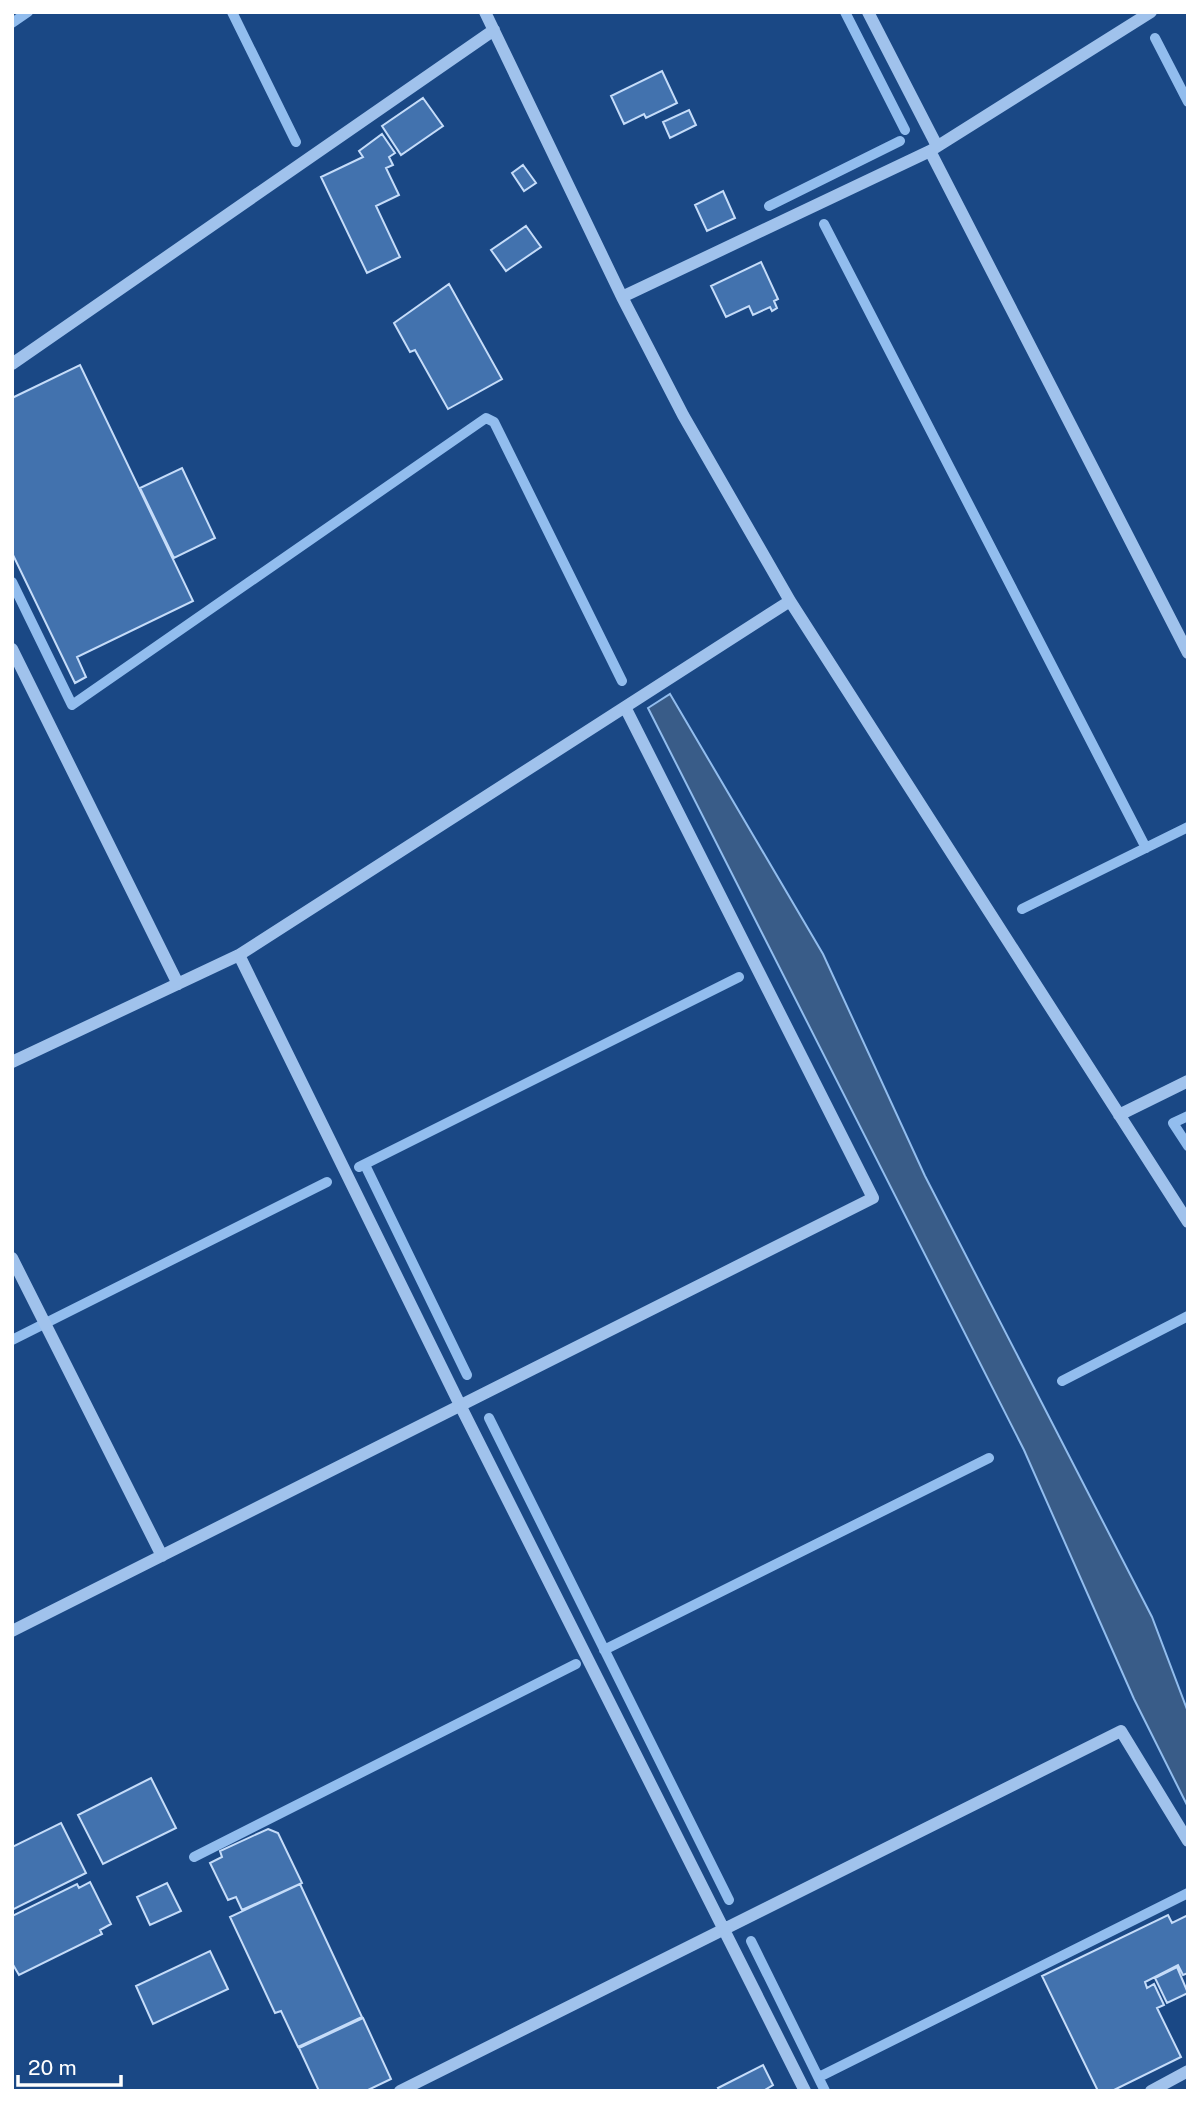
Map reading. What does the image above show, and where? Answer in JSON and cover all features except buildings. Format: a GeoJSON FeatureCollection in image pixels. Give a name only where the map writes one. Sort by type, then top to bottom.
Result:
{"type":"FeatureCollection","features":[{"type":"Feature","properties":{"kind":"street"},"geometry":{"type":"LineString","coordinates":[[485,12],[622,296],[683,415],[790,601],[1188,1222]]}},
{"type":"Feature","properties":{"kind":"street"},"geometry":{"type":"LineString","coordinates":[[868,12],[934,149],[1188,653]]}},
{"type":"Feature","properties":{"kind":"street"},"geometry":{"type":"LineString","coordinates":[[622,296],[934,149],[1150,12]]}},
{"type":"Feature","properties":{"kind":"street"},"geometry":{"type":"LineString","coordinates":[[12,364],[494,30]]}},
{"type":"Feature","properties":{"kind":"street"},"geometry":{"type":"LineString","coordinates":[[12,1062],[239,956],[790,601]]}},
{"type":"Feature","properties":{"kind":"street"},"geometry":{"type":"LineString","coordinates":[[12,649],[178,984]]}},
{"type":"Feature","properties":{"kind":"street"},"geometry":{"type":"LineString","coordinates":[[12,1631],[873,1198],[625,707]]}},
{"type":"Feature","properties":{"kind":"street"},"geometry":{"type":"LineString","coordinates":[[239,956],[461,1407],[805,2091]]}},
{"type":"Feature","properties":{"kind":"street"},"geometry":{"type":"LineString","coordinates":[[1119,1115],[1188,1081]]}},
{"type":"Feature","properties":{"kind":"street"},"geometry":{"type":"LineString","coordinates":[[12,1258],[162,1556]]}},
{"type":"Feature","properties":{"kind":"street"},"geometry":{"type":"LineString","coordinates":[[400,2091],[1121,1731],[1188,1841]]}},
{"type":"Feature","properties":{"kind":"street"},"geometry":{"type":"LineString","coordinates":[[1151,2091],[1188,2071]]}},
{"type":"Feature","properties":{"kind":"water"},"geometry":{"type":"Polygon","coordinates":[[[670,694],[823,954],[925,1176],[1152,1617],[1188,1712],[1188,1807],[1134,1699],[1024,1450],[648,708],[670,694]]]}},
{"type":"Feature","properties":{"kind":"waterway"},"geometry":{"type":"LineString","coordinates":[[12,23],[28,12]]}},
{"type":"Feature","properties":{"kind":"waterway"},"geometry":{"type":"LineString","coordinates":[[232,12],[296,142]]}},
{"type":"Feature","properties":{"kind":"waterway"},"geometry":{"type":"LineString","coordinates":[[845,12],[905,130]]}},
{"type":"Feature","properties":{"kind":"waterway"},"geometry":{"type":"LineString","coordinates":[[1155,38],[1188,102]]}},
{"type":"Feature","properties":{"kind":"waterway"},"geometry":{"type":"LineString","coordinates":[[769,206],[900,141]]}},
{"type":"Feature","properties":{"kind":"waterway"},"geometry":{"type":"LineString","coordinates":[[824,224],[1146,848]]}},
{"type":"Feature","properties":{"kind":"waterway"},"geometry":{"type":"LineString","coordinates":[[12,582],[72,705],[486,418],[494,422],[622,681]]}},
{"type":"Feature","properties":{"kind":"waterway"},"geometry":{"type":"LineString","coordinates":[[1022,909],[1188,827]]}},
{"type":"Feature","properties":{"kind":"waterway"},"geometry":{"type":"LineString","coordinates":[[359,1167],[739,977]]}},
{"type":"Feature","properties":{"kind":"waterway"},"geometry":{"type":"LineString","coordinates":[[1188,1116],[1173,1123],[1188,1146]]}},
{"type":"Feature","properties":{"kind":"waterway"},"geometry":{"type":"LineString","coordinates":[[365,1165],[467,1375]]}},
{"type":"Feature","properties":{"kind":"waterway"},"geometry":{"type":"LineString","coordinates":[[12,1340],[327,1182]]}},
{"type":"Feature","properties":{"kind":"waterway"},"geometry":{"type":"LineString","coordinates":[[1062,1381],[1188,1316]]}},
{"type":"Feature","properties":{"kind":"waterway"},"geometry":{"type":"LineString","coordinates":[[489,1418],[729,1900]]}},
{"type":"Feature","properties":{"kind":"waterway"},"geometry":{"type":"LineString","coordinates":[[604,1650],[989,1458]]}},
{"type":"Feature","properties":{"kind":"waterway"},"geometry":{"type":"LineString","coordinates":[[194,1857],[576,1664]]}},
{"type":"Feature","properties":{"kind":"waterway"},"geometry":{"type":"LineString","coordinates":[[819,2077],[1188,1893]]}},
{"type":"Feature","properties":{"kind":"waterway"},"geometry":{"type":"LineString","coordinates":[[751,1941],[825,2091]]}}]}
